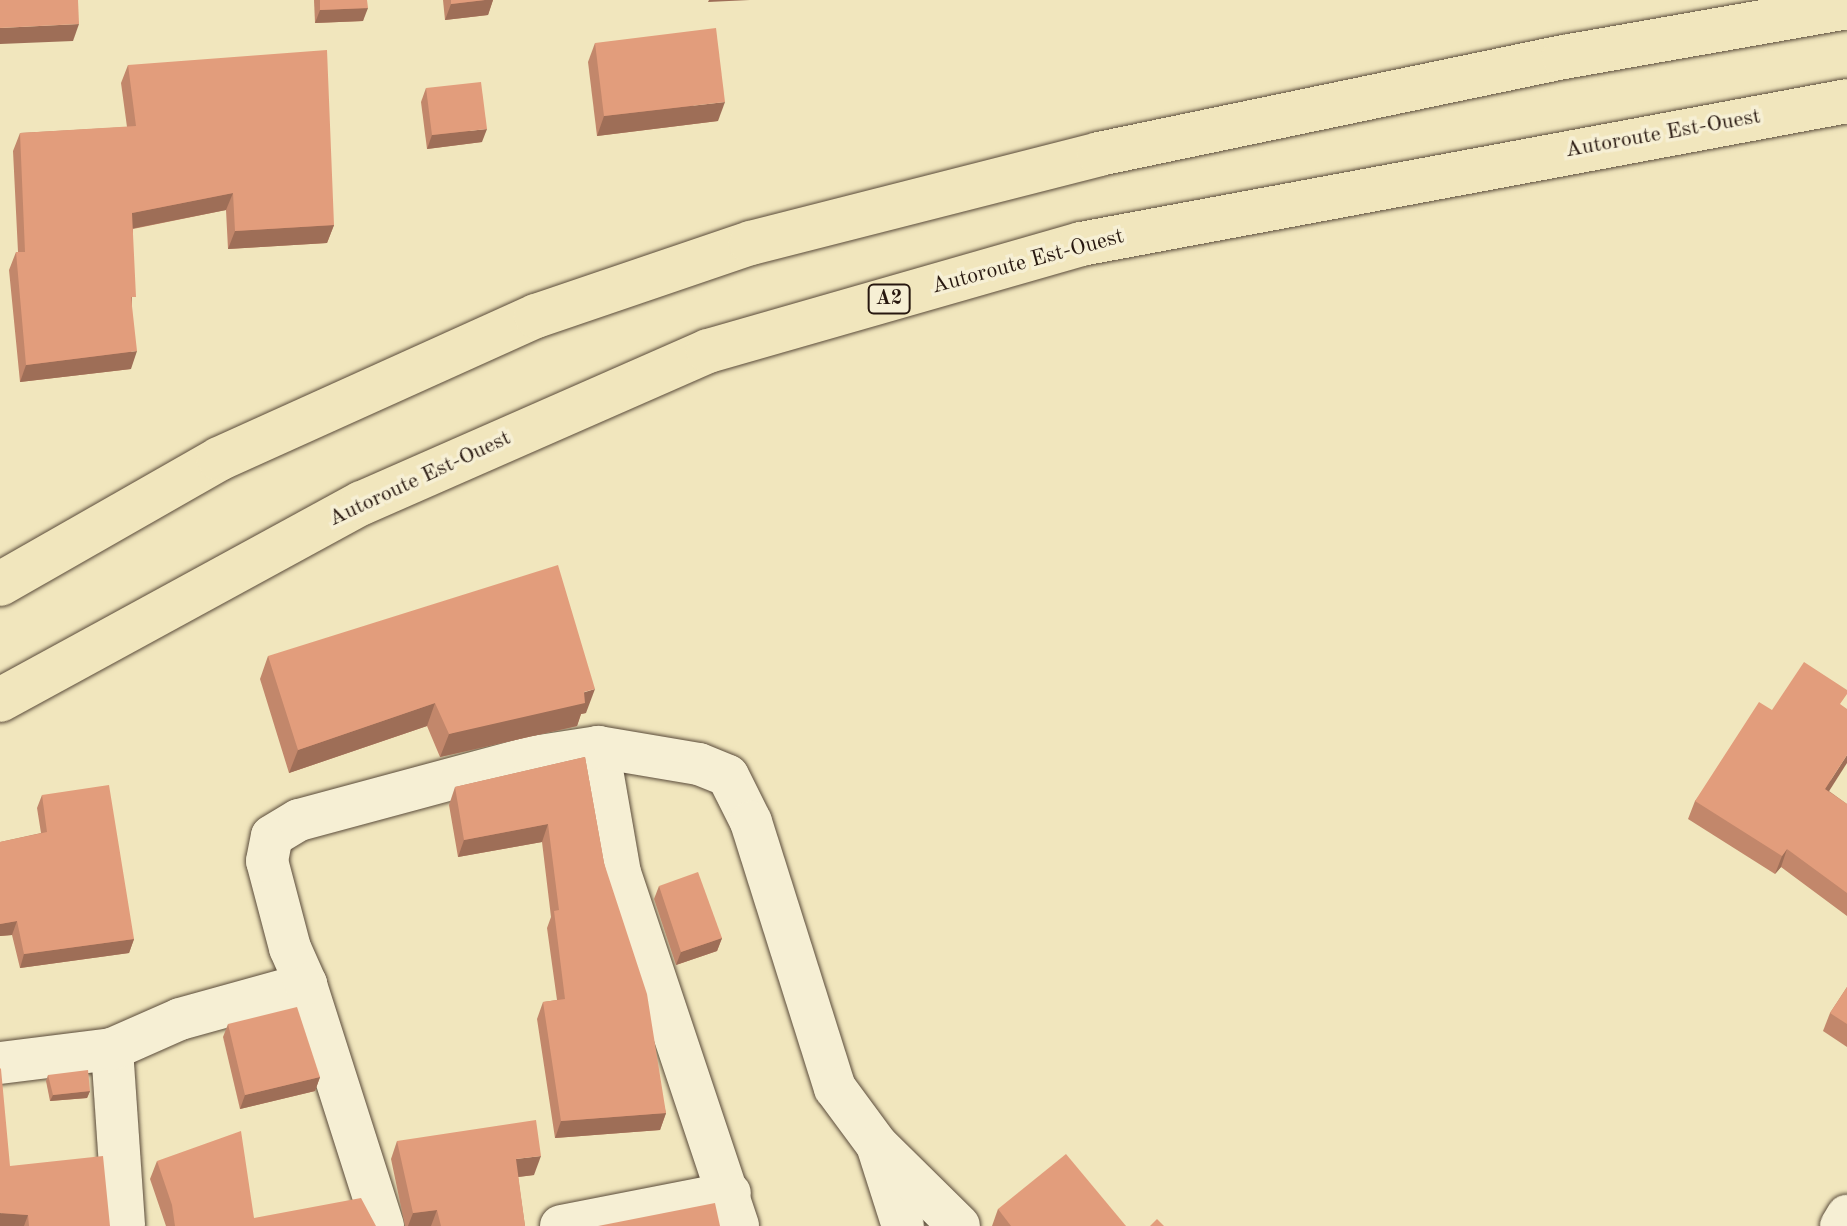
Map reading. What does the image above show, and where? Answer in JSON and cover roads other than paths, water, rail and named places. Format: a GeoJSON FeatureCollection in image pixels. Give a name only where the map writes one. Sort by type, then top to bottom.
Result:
{"type":"FeatureCollection","features":[{"type":"Feature","properties":{"kind":"highway"},"geometry":{"type":"LineString","coordinates":[[0,584],[233,453],[536,316],[751,243],[1099,154],[1564,57],[1847,7]]}},
{"type":"Feature","properties":{"kind":"highway","name":"Autoroute Est-Ouest"},"geometry":{"type":"LineString","coordinates":[[0,700],[362,503],[708,351],[1081,244],[1847,101]]}},
{"type":"Feature","properties":{"kind":"street"},"geometry":{"type":"LineString","coordinates":[[561,1226],[734,1210],[620,873],[598,747]]}},
{"type":"Feature","properties":{"kind":"street"},"geometry":{"type":"LineString","coordinates":[[383,1226],[306,984],[290,948],[267,861],[272,836],[299,820],[533,757],[598,747],[699,764],[728,776],[751,822],[835,1088],[877,1145],[959,1226]]}},
{"type":"Feature","properties":{"kind":"street"},"geometry":{"type":"LineString","coordinates":[[0,1063],[112,1049],[180,1019],[306,984]]}},
{"type":"Feature","properties":{"kind":"street"},"geometry":{"type":"LineString","coordinates":[[112,1049],[124,1226]]}},
{"type":"Feature","properties":{"kind":"street"},"geometry":{"type":"LineString","coordinates":[[877,1145],[903,1226]]}},
{"type":"Feature","properties":{"kind":"street"},"geometry":{"type":"LineString","coordinates":[[1841,1226],[1847,1216]]}}]}
